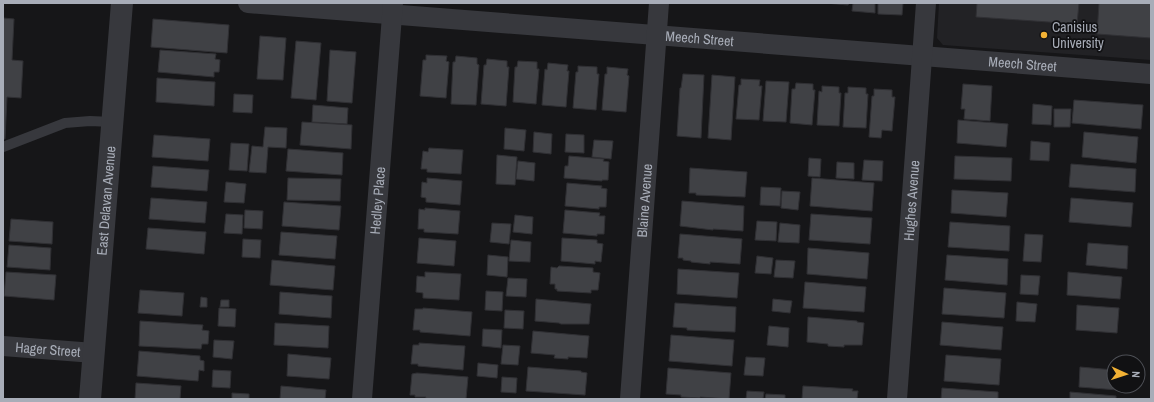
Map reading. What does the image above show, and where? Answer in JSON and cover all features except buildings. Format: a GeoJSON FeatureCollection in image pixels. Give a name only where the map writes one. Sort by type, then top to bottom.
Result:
{"type":"FeatureCollection","features":[{"type":"Feature","properties":{"kind":"street","name":"East Delavan Avenue"},"geometry":{"type":"LineString","coordinates":[[90,399],[122,3]]}},
{"type":"Feature","properties":{"kind":"street","name":"Meech Street"},"geometry":{"type":"LineString","coordinates":[[248,3],[393,8],[657,36],[1151,74]]}},
{"type":"Feature","properties":{"kind":"street","name":"Blaine Avenue"},"geometry":{"type":"LineString","coordinates":[[630,399],[659,3]]}},
{"type":"Feature","properties":{"kind":"street","name":"Hughes Avenue"},"geometry":{"type":"LineString","coordinates":[[897,399],[926,3]]}},
{"type":"Feature","properties":{"kind":"street","name":"Hedley Place"},"geometry":{"type":"LineString","coordinates":[[362,399],[393,8]]}},
{"type":"Feature","properties":{"kind":"street","name":"Hager Street"},"geometry":{"type":"LineString","coordinates":[[3,346],[94,353]]}},
{"type":"Feature","properties":{"kind":"lane"},"geometry":{"type":"LineString","coordinates":[[3,147],[66,123],[90,121],[112,122]]}},
{"type":"Feature","properties":{"kind":"shaded area","name":"Canisius University"},"geometry":{"type":"Polygon","coordinates":[[[939,3],[1151,3],[1151,60],[943,45],[937,38],[939,3]]]}},
{"type":"Feature","properties":{"kind":"place","name":"Canisius University"},"geometry":{"type":"Point","coordinates":[1044,35]}}]}
